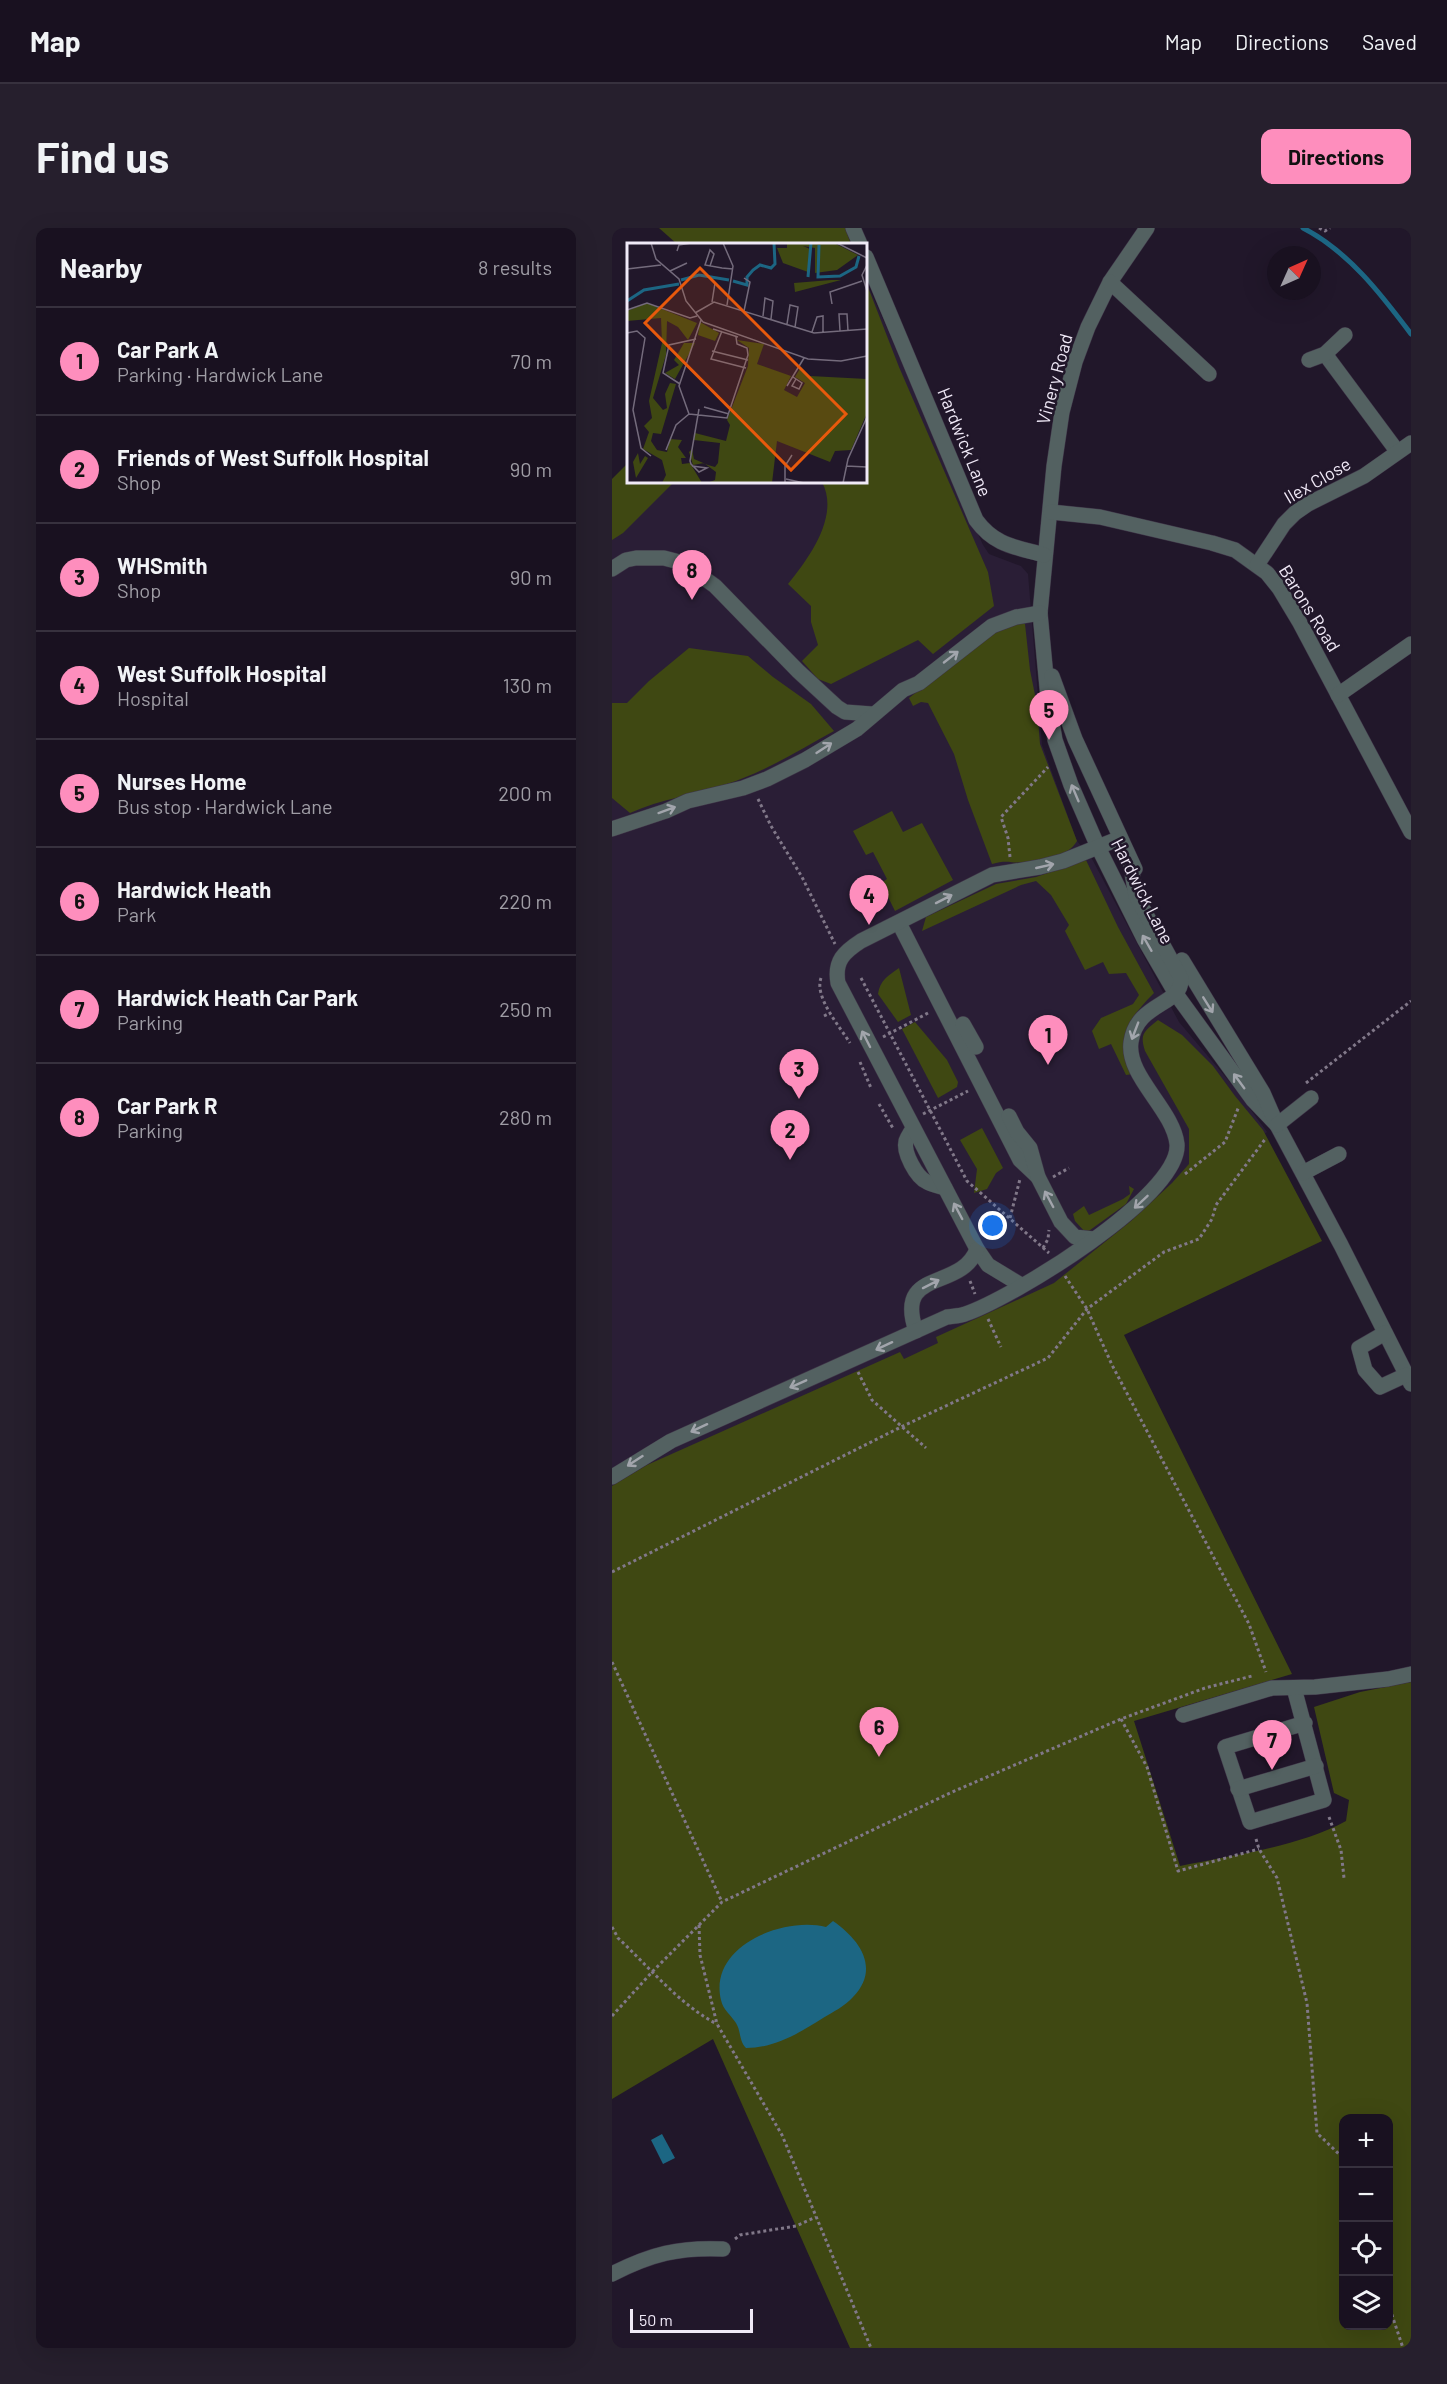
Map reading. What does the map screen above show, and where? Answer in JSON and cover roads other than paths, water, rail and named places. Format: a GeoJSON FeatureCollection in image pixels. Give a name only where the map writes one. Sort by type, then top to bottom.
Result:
{"type":"FeatureCollection","features":[{"type":"Feature","properties":{"kind":"street"},"geometry":{"type":"LineString","coordinates":[[853,228],[860,243]]}},
{"type":"Feature","properties":{"kind":"street","name":"Vinery Road"},"geometry":{"type":"LineString","coordinates":[[1044,555],[1062,412],[1074,363],[1088,327],[1110,282],[1147,228]]}},
{"type":"Feature","properties":{"kind":"street","name":"Hardwick Lane"},"geometry":{"type":"LineString","coordinates":[[867,259],[976,520],[997,542],[1044,555],[1040,613],[1048,698],[1055,740],[1087,820],[1091,849],[1144,939],[1171,998],[1219,1053],[1303,1173],[1409,1380]]}},
{"type":"Feature","properties":{"kind":"street"},"geometry":{"type":"LineString","coordinates":[[1110,282],[1209,374]]}},
{"type":"Feature","properties":{"kind":"street"},"geometry":{"type":"LineString","coordinates":[[1309,360],[1325,354],[1345,335]]}},
{"type":"Feature","properties":{"kind":"street"},"geometry":{"type":"LineString","coordinates":[[1325,354],[1397,451]]}},
{"type":"Feature","properties":{"kind":"street","name":"Ilex Close"},"geometry":{"type":"LineString","coordinates":[[1257,564],[1284,524],[1295,513],[1364,476],[1411,443]]}},
{"type":"Feature","properties":{"kind":"street","name":"Barons Road"},"geometry":{"type":"LineString","coordinates":[[1051,512],[1100,517],[1212,543],[1235,550],[1257,564],[1279,588],[1411,832]]}},
{"type":"Feature","properties":{"kind":"street"},"geometry":{"type":"LineString","coordinates":[[612,569],[626,560],[636,558],[656,558],[683,563],[715,586],[798,671],[837,707],[845,712],[872,714]]}},
{"type":"Feature","properties":{"kind":"street"},"geometry":{"type":"LineString","coordinates":[[612,829],[688,801],[751,785],[805,760],[857,729],[903,690],[919,683],[992,626],[1016,617],[1040,613]]}},
{"type":"Feature","properties":{"kind":"street","name":"Hardwick Lane"},"geometry":{"type":"LineString","coordinates":[[1043,644],[1059,701],[1130,861],[1201,995],[1263,1093],[1273,1130]]}},
{"type":"Feature","properties":{"kind":"street"},"geometry":{"type":"LineString","coordinates":[[1338,695],[1411,644]]}},
{"type":"Feature","properties":{"kind":"street"},"geometry":{"type":"LineString","coordinates":[[837,707],[843,736]]}},
{"type":"Feature","properties":{"kind":"street"},"geometry":{"type":"LineString","coordinates":[[1021,1285],[995,1270],[977,1249],[837,983],[835,971],[846,951],[992,875],[1063,861],[1113,841],[1123,845]]}},
{"type":"Feature","properties":{"kind":"street"},"geometry":{"type":"LineString","coordinates":[[612,1477],[671,1441],[948,1317],[963,1315],[1005,1297],[1094,1239],[1137,1207],[1150,1193],[1165,1175],[1174,1158],[1177,1146],[1174,1132],[1136,1066],[1131,1044],[1134,1029],[1143,1015],[1171,998],[1181,986],[1181,978],[1136,896],[1130,861]]}},
{"type":"Feature","properties":{"kind":"street"},"geometry":{"type":"LineString","coordinates":[[903,920],[938,978]]}},
{"type":"Feature","properties":{"kind":"street"},"geometry":{"type":"LineString","coordinates":[[903,920],[1020,1160],[1038,1177]]}},
{"type":"Feature","properties":{"kind":"street"},"geometry":{"type":"LineString","coordinates":[[956,1012],[976,1047]]}},
{"type":"Feature","properties":{"kind":"street"},"geometry":{"type":"LineString","coordinates":[[992,1082],[1017,1132],[1030,1148],[1038,1177],[1061,1221],[1075,1237],[1094,1239]]}},
{"type":"Feature","properties":{"kind":"street"},"geometry":{"type":"LineString","coordinates":[[1273,1130],[1307,1092]]}},
{"type":"Feature","properties":{"kind":"street"},"geometry":{"type":"LineString","coordinates":[[1303,1173],[1339,1154]]}},
{"type":"Feature","properties":{"kind":"street"},"geometry":{"type":"LineString","coordinates":[[916,1331],[910,1314],[911,1300],[920,1289],[959,1269],[973,1259],[977,1249]]}},
{"type":"Feature","properties":{"kind":"street"},"geometry":{"type":"LineString","coordinates":[[1385,1333],[1359,1348],[1365,1370],[1380,1387],[1409,1380]]}},
{"type":"Feature","properties":{"kind":"street"},"geometry":{"type":"LineString","coordinates":[[1183,1715],[1272,1688],[1388,1679],[1411,1674]]}},
{"type":"Feature","properties":{"kind":"street"},"geometry":{"type":"LineString","coordinates":[[1294,1688],[1305,1723],[1324,1800],[1250,1822],[1225,1747],[1305,1723]]}},
{"type":"Feature","properties":{"kind":"street"},"geometry":{"type":"LineString","coordinates":[[1238,1789],[1316,1766]]}},
{"type":"Feature","properties":{"kind":"street"},"geometry":{"type":"LineString","coordinates":[[612,2274],[640,2260],[663,2253],[693,2248],[723,2249]]}},
{"type":"Feature","properties":{"kind":"water"},"geometry":{"type":"Polygon","coordinates":[[[833,1921],[851,1936],[863,1955],[866,1965],[861,1986],[843,2006],[796,2034],[767,2045],[746,2048],[736,2023],[725,2010],[721,2000],[720,1981],[726,1964],[737,1950],[771,1931],[790,1926],[826,1927],[833,1921]]]}},
{"type":"Feature","properties":{"kind":"water"},"geometry":{"type":"Polygon","coordinates":[[[662,2134],[675,2158],[663,2164],[651,2140],[662,2134]]]}},
{"type":"Feature","properties":{"kind":"waterway"},"geometry":{"type":"LineString","coordinates":[[1303,228],[1349,261],[1376,289],[1411,334]]}},
{"type":"Feature","properties":{"kind":"place","name":"Car Park R"},"geometry":{"type":"Point","coordinates":[692,600]}},
{"type":"Feature","properties":{"kind":"place","name":"Nurses Home"},"geometry":{"type":"Point","coordinates":[1049,740]}},
{"type":"Feature","properties":{"kind":"place","name":"West Suffolk Hospital"},"geometry":{"type":"Point","coordinates":[869,925]}},
{"type":"Feature","properties":{"kind":"place","name":"Car Park A"},"geometry":{"type":"Point","coordinates":[1048,1065]}},
{"type":"Feature","properties":{"kind":"place","name":"WHSmith"},"geometry":{"type":"Point","coordinates":[799,1099]}},
{"type":"Feature","properties":{"kind":"place","name":"Friends of West Suffolk Hospital"},"geometry":{"type":"Point","coordinates":[790,1160]}},
{"type":"Feature","properties":{"kind":"place","name":"Hardwick Heath"},"geometry":{"type":"Point","coordinates":[879,1757]}},
{"type":"Feature","properties":{"kind":"place","name":"Hardwick Heath Car Park"},"geometry":{"type":"Point","coordinates":[1272,1770]}}]}
